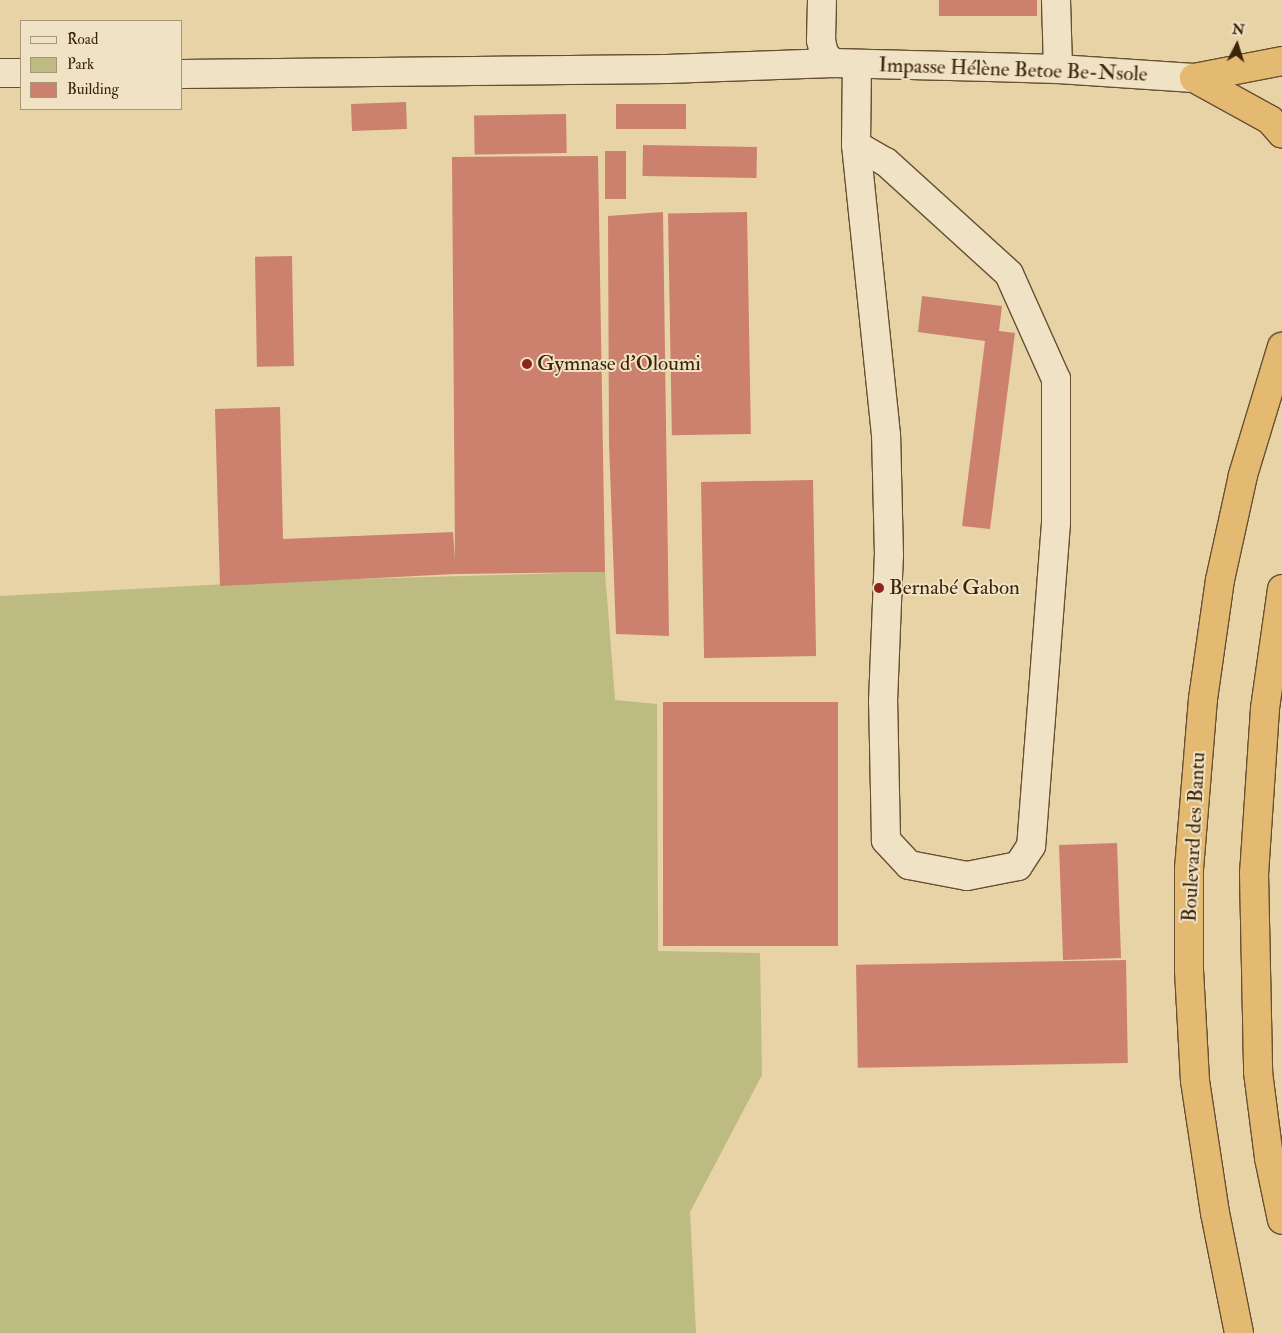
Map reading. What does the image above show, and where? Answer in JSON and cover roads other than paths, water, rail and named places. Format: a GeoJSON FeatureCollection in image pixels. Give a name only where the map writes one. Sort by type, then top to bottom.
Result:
{"type":"FeatureCollection","features":[{"type":"Feature","properties":{"kind":"highway"},"geometry":{"type":"LineString","coordinates":[[1194,78],[1282,61]]}},
{"type":"Feature","properties":{"kind":"highway"},"geometry":{"type":"LineString","coordinates":[[1194,78],[1270,120],[1282,134]]}},
{"type":"Feature","properties":{"kind":"highway","name":"Boulevard des Bantu"},"geometry":{"type":"LineString","coordinates":[[1239,1333],[1215,1213],[1195,1082],[1189,970],[1189,869],[1203,699],[1220,580],[1243,476],[1282,347]]}},
{"type":"Feature","properties":{"kind":"highway"},"geometry":{"type":"LineString","coordinates":[[1282,589],[1265,709],[1254,873],[1258,1072],[1276,1160],[1282,1220]]}},
{"type":"Feature","properties":{"kind":"street"},"geometry":{"type":"LineString","coordinates":[[822,0],[821,40],[824,54],[845,64],[856,145],[886,435],[889,555],[883,702],[886,840],[909,865],[967,876],[1018,866],[1031,846],[1056,523],[1056,379],[1009,274],[886,162],[856,145]]}},
{"type":"Feature","properties":{"kind":"street"},"geometry":{"type":"LineString","coordinates":[[1056,0],[1058,69]]}},
{"type":"Feature","properties":{"kind":"street","name":"Impasse Hélène Betoe Be-Nsole"},"geometry":{"type":"LineString","coordinates":[[182,74],[638,70],[845,64],[1058,69],[1194,78]]}},
{"type":"Feature","properties":{"kind":"street"},"geometry":{"type":"LineString","coordinates":[[0,73],[20,73]]}},
{"type":"Feature","properties":{"kind":"place","name":"Gymnase d'Oloumi"},"geometry":{"type":"Point","coordinates":[527,364]}},
{"type":"Feature","properties":{"kind":"place","name":"Bernabé Gabon"},"geometry":{"type":"Point","coordinates":[879,588]}}]}
